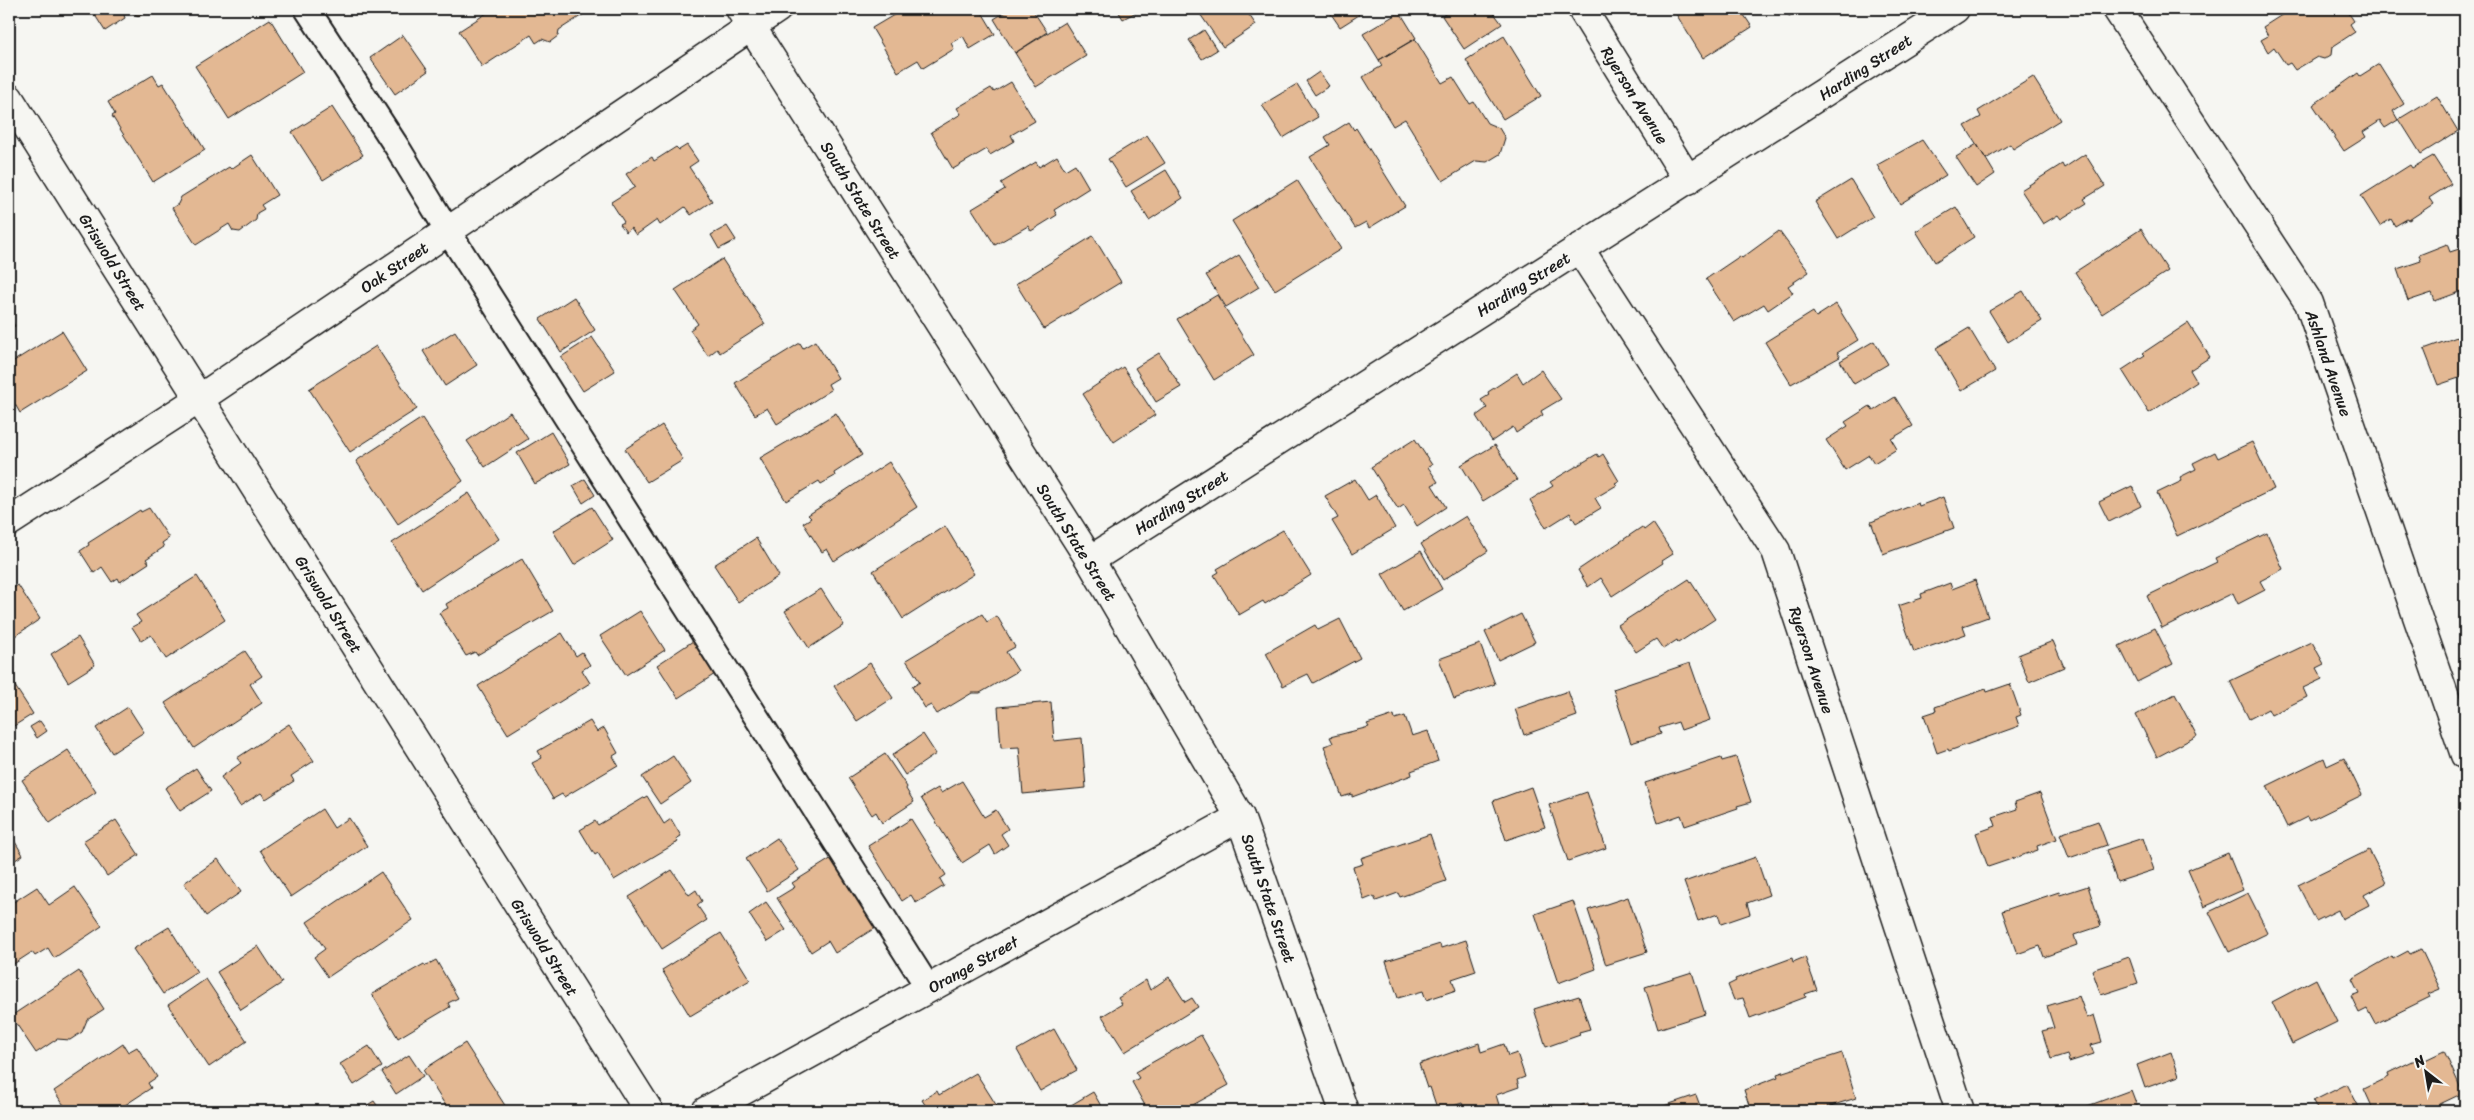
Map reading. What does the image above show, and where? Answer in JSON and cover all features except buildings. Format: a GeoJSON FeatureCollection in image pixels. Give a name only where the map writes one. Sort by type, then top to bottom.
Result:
{"type":"FeatureCollection","features":[{"type":"Feature","properties":{"kind":"street","name":"Oak Street"},"geometry":{"type":"LineString","coordinates":[[9,522],[199,399],[448,230],[745,17],[777,9]]}},
{"type":"Feature","properties":{"kind":"street","name":"Ryerson Avenue"},"geometry":{"type":"LineString","coordinates":[[1582,9],[1688,180]]}},
{"type":"Feature","properties":{"kind":"street","name":"Harding Street"},"geometry":{"type":"LineString","coordinates":[[1090,560],[1956,9]]}},
{"type":"Feature","properties":{"kind":"street","name":"Ashland Avenue"},"geometry":{"type":"LineString","coordinates":[[2116,9],[2309,303],[2465,755]]}},
{"type":"Feature","properties":{"kind":"street","name":"South State Street"},"geometry":{"type":"LineString","coordinates":[[745,17],[1090,560],[1240,818],[1344,1111]]}},
{"type":"Feature","properties":{"kind":"street","name":"Griswold Street"},"geometry":{"type":"LineString","coordinates":[[9,98],[649,1111]]}},
{"type":"Feature","properties":{"kind":"street","name":"Ryerson Avenue"},"geometry":{"type":"LineString","coordinates":[[1579,248],[1776,551],[1960,1111]]}},
{"type":"Feature","properties":{"kind":"street","name":"Orange Street"},"geometry":{"type":"LineString","coordinates":[[706,1111],[1240,818]]}},
{"type":"Feature","properties":{"kind":"lane"},"geometry":{"type":"LineString","coordinates":[[307,9],[397,147],[929,989]]}}]}
